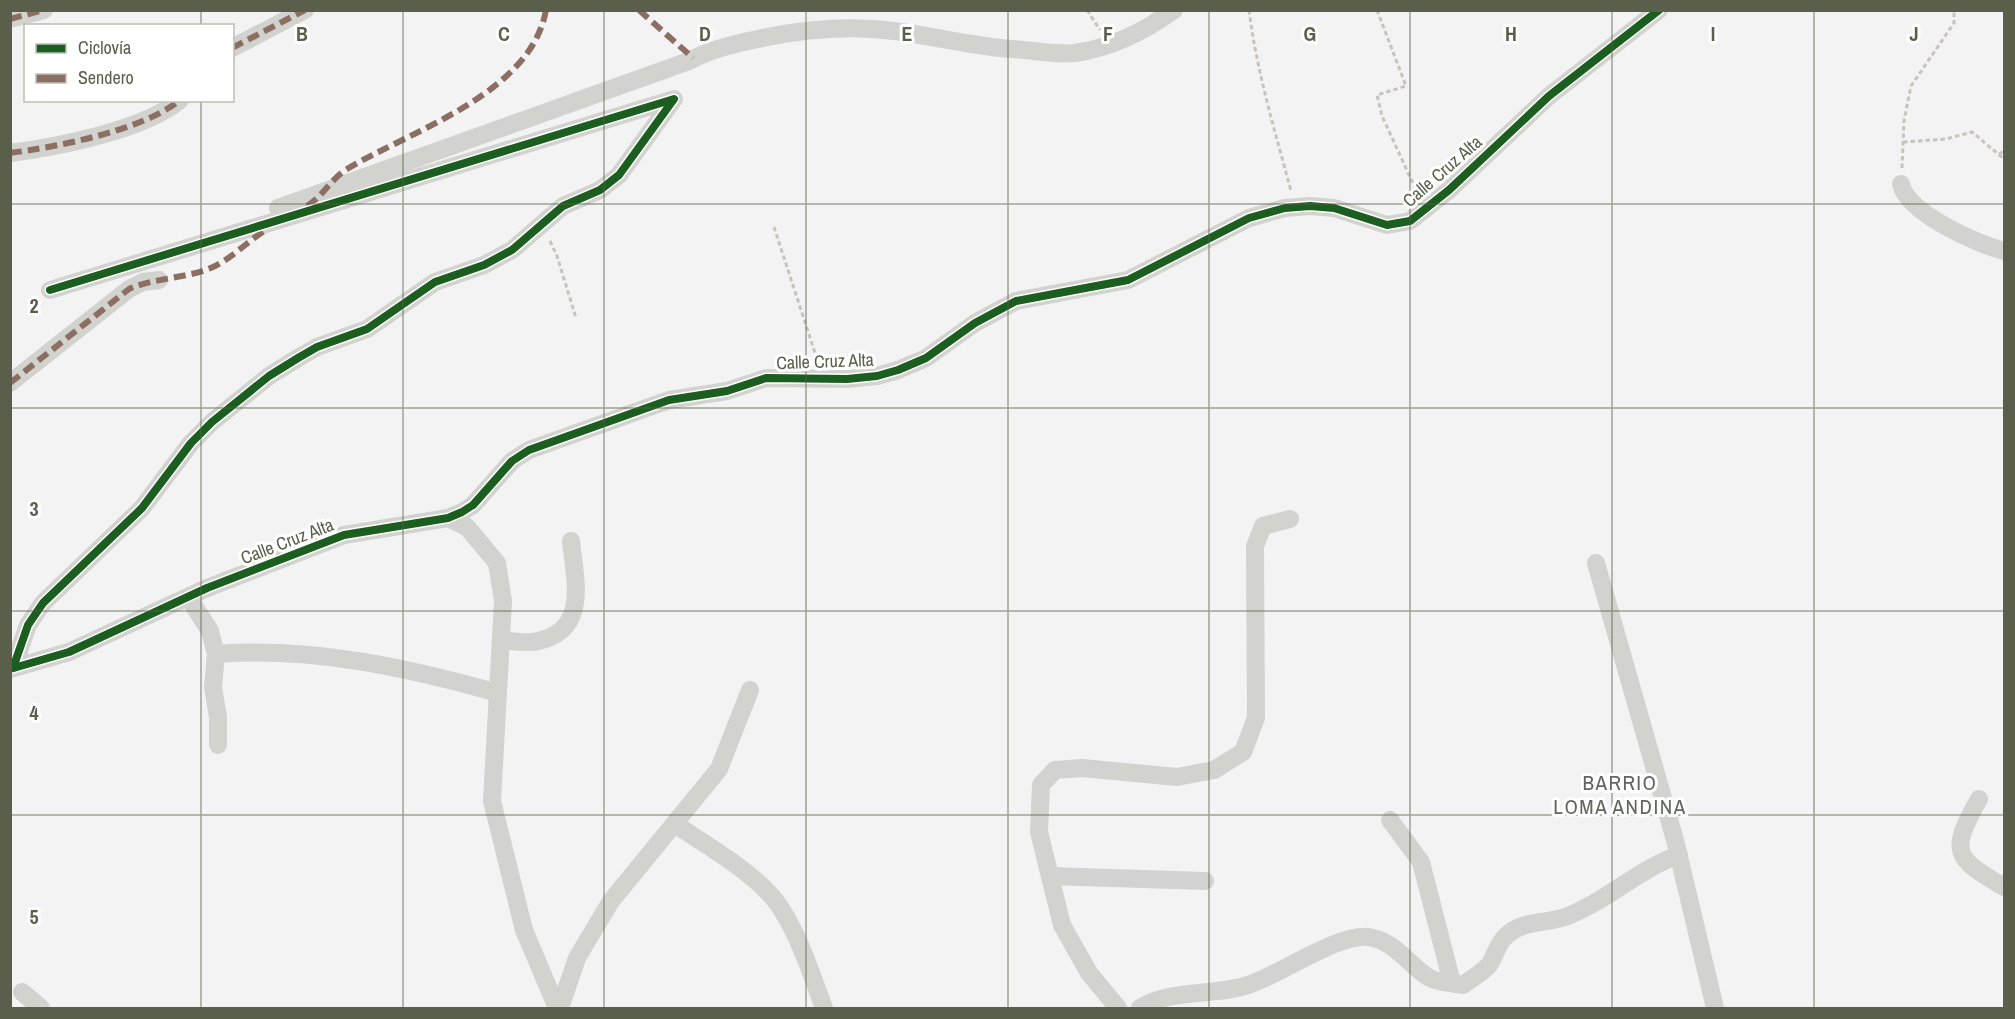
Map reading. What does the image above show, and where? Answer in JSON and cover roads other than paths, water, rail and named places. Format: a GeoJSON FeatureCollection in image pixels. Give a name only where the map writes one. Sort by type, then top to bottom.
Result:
{"type":"FeatureCollection","features":[{"type":"Feature","properties":{"kind":"street"},"geometry":{"type":"LineString","coordinates":[[10,19],[44,10]]}},
{"type":"Feature","properties":{"kind":"street"},"geometry":{"type":"LineString","coordinates":[[234,47],[305,10]]}},
{"type":"Feature","properties":{"kind":"street"},"geometry":{"type":"LineString","coordinates":[[12,669],[28,625],[43,603],[142,508],[190,443],[212,422],[269,376],[298,358],[317,347],[367,329],[435,282],[493,260],[512,250],[563,206],[600,190],[619,175],[674,99],[50,290],[689,61],[704,52],[743,42],[802,29],[831,27],[894,31],[993,47],[1071,53],[1109,44],[1158,22],[1174,10]]}},
{"type":"Feature","properties":{"kind":"street","name":"Calle Cruz Alta"},"geometry":{"type":"LineString","coordinates":[[12,669],[69,652],[188,597],[344,536],[448,518],[473,505],[512,462],[529,450],[669,400],[727,391],[766,378],[877,376],[898,370],[926,358],[975,323],[1016,300],[1128,280],[1249,218],[1295,207],[1334,208],[1387,225],[1410,221],[1549,96],[1659,10]]}},
{"type":"Feature","properties":{"kind":"street"},"geometry":{"type":"LineString","coordinates":[[10,153],[104,133],[161,112],[177,102]]}},
{"type":"Feature","properties":{"kind":"street"},"geometry":{"type":"LineString","coordinates":[[1901,184],[1903,194],[1921,209],[1963,236],[2004,251]]}},
{"type":"Feature","properties":{"kind":"street"},"geometry":{"type":"LineString","coordinates":[[10,383],[129,289],[143,282],[159,280]]}},
{"type":"Feature","properties":{"kind":"street"},"geometry":{"type":"LineString","coordinates":[[448,518],[467,526],[497,563],[503,601],[492,801],[524,930],[558,1008]]}},
{"type":"Feature","properties":{"kind":"street"},"geometry":{"type":"LineString","coordinates":[[1118,1008],[1089,973],[1062,925],[1040,832],[1041,785],[1055,770],[1082,768],[1177,777],[1214,770],[1243,752],[1256,718],[1255,546],[1263,526],[1290,519]]}},
{"type":"Feature","properties":{"kind":"street"},"geometry":{"type":"LineString","coordinates":[[501,640],[536,642],[560,634],[572,616],[577,596],[572,541]]}},
{"type":"Feature","properties":{"kind":"street"},"geometry":{"type":"LineString","coordinates":[[1596,563],[1679,855],[1715,1008]]}},
{"type":"Feature","properties":{"kind":"street"},"geometry":{"type":"LineString","coordinates":[[188,597],[210,631],[216,654],[213,687],[218,717],[218,745]]}},
{"type":"Feature","properties":{"kind":"street"},"geometry":{"type":"LineString","coordinates":[[216,654],[260,651],[363,660],[427,673],[498,693]]}},
{"type":"Feature","properties":{"kind":"street"},"geometry":{"type":"LineString","coordinates":[[558,1008],[577,958],[611,901],[719,770],[750,690]]}},
{"type":"Feature","properties":{"kind":"street"},"geometry":{"type":"LineString","coordinates":[[1979,799],[1961,832],[1961,854],[1971,867],[2004,887]]}},
{"type":"Feature","properties":{"kind":"street"},"geometry":{"type":"LineString","coordinates":[[1390,820],[1421,862],[1452,983]]}},
{"type":"Feature","properties":{"kind":"street"},"geometry":{"type":"LineString","coordinates":[[675,824],[753,878],[779,905],[800,943],[824,1008]]}},
{"type":"Feature","properties":{"kind":"street"},"geometry":{"type":"LineString","coordinates":[[1140,1008],[1154,1000],[1248,985],[1288,968],[1338,941],[1367,937],[1389,944],[1430,978],[1463,985],[1489,965],[1504,937],[1526,923],[1547,922],[1567,916],[1606,897],[1656,863],[1679,855]]}},
{"type":"Feature","properties":{"kind":"street"},"geometry":{"type":"LineString","coordinates":[[1050,876],[1205,881]]}},
{"type":"Feature","properties":{"kind":"street"},"geometry":{"type":"LineString","coordinates":[[22,992],[41,1008]]}},
{"type":"Feature","properties":{"kind":"district","name":"BARRIO LOMA ANDINA"},"geometry":{"type":"Point","coordinates":[1620,794]}}]}
